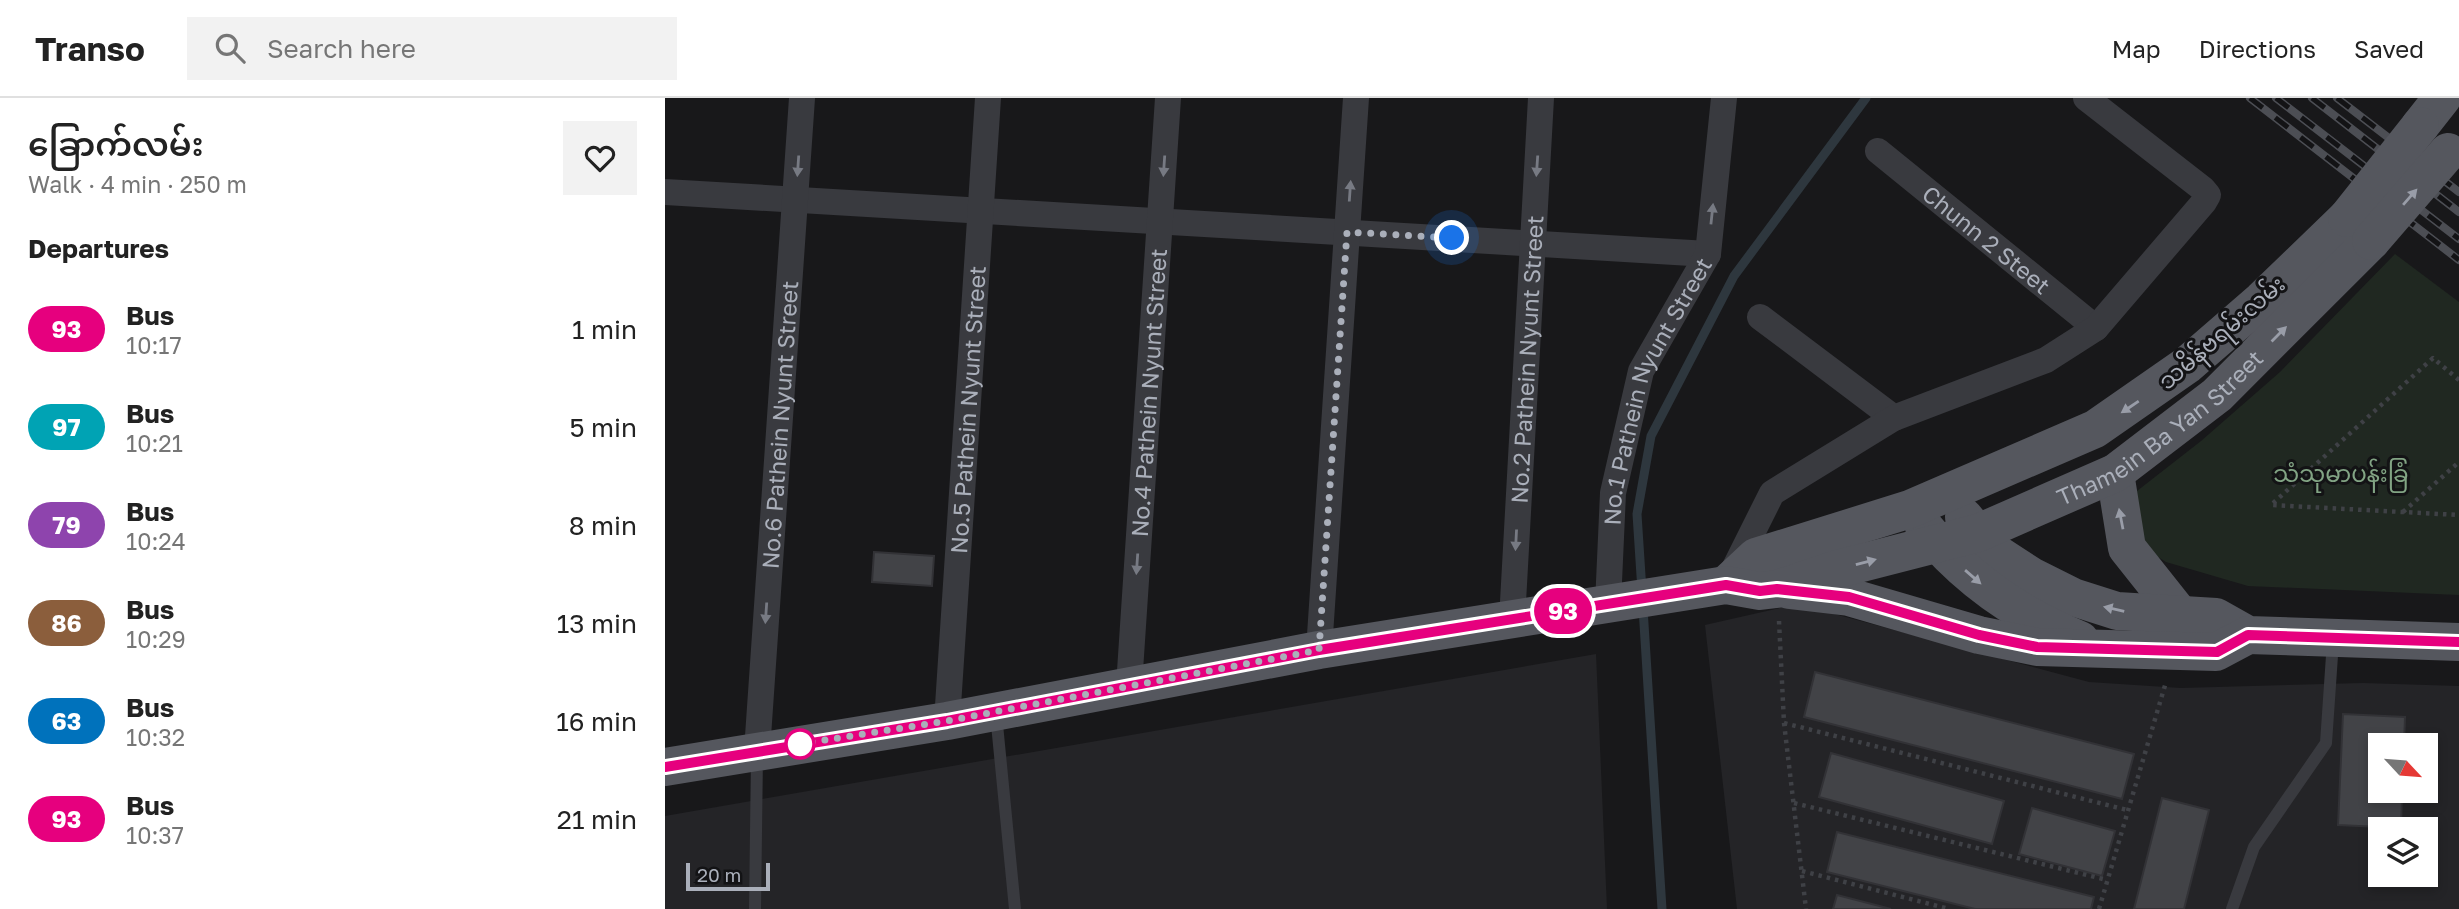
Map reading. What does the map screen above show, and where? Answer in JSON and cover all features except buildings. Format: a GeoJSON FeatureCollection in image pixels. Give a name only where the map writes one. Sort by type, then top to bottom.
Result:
{"type":"FeatureCollection","features":[{"type":"Feature","properties":{"kind":"main road","name":"သမိန်ဗရမ်းလမ်း"},"geometry":{"type":"LineString","coordinates":[[1726,585],[1756,558],[1910,509],[2095,429],[2187,365],[2262,300],[2359,229],[2431,112]]}},
{"type":"Feature","properties":{"kind":"main road","name":"Thamein Ba Yan Street"},"geometry":{"type":"LineString","coordinates":[[1777,589],[1936,542],[1978,533],[2115,473],[2217,395],[2359,229],[2453,145]]}},
{"type":"Feature","properties":{"kind":"main road"},"geometry":{"type":"LineString","coordinates":[[2187,365],[2217,395]]}},
{"type":"Feature","properties":{"kind":"main road"},"geometry":{"type":"LineString","coordinates":[[2115,473],[2127,548],[2178,634]]}},
{"type":"Feature","properties":{"kind":"main road"},"geometry":{"type":"LineString","coordinates":[[1945,494],[1991,550],[2031,576],[2073,597],[2178,634]]}},
{"type":"Feature","properties":{"kind":"main road"},"geometry":{"type":"LineString","coordinates":[[1910,509],[1936,542],[1971,576],[2017,610],[2098,647]]}},
{"type":"Feature","properties":{"kind":"main road"},"geometry":{"type":"LineString","coordinates":[[665,766],[947,721],[1319,650],[1726,585],[1760,591],[1777,589],[1849,597],[1979,635],[2037,647],[2098,647],[2178,634],[2216,617],[2248,635],[2459,642]]}},
{"type":"Feature","properties":{"kind":"street","name":"No.6 Pathein Nyunt Street"},"geometry":{"type":"LineString","coordinates":[[757,751],[802,98]]}},
{"type":"Feature","properties":{"kind":"street","name":"No.5 Pathein Nyunt Street"},"geometry":{"type":"LineString","coordinates":[[947,721],[988,98]]}},
{"type":"Feature","properties":{"kind":"street","name":"No.4 Pathein Nyunt Street"},"geometry":{"type":"LineString","coordinates":[[1129,686],[1168,98]]}},
{"type":"Feature","properties":{"kind":"street"},"geometry":{"type":"LineString","coordinates":[[1319,650],[1356,98]]}},
{"type":"Feature","properties":{"kind":"street","name":"No.2 Pathein Nyunt Street"},"geometry":{"type":"LineString","coordinates":[[1512,620],[1541,98]]}},
{"type":"Feature","properties":{"kind":"street","name":"No.1 Pathein Nyunt Street"},"geometry":{"type":"LineString","coordinates":[[1608,604],[1613,493],[1641,371],[1708,254],[1724,98]]}},
{"type":"Feature","properties":{"kind":"street"},"geometry":{"type":"LineString","coordinates":[[1726,585],[1772,493],[1894,418],[2046,360],[2096,328],[2207,194],[2086,98]]}},
{"type":"Feature","properties":{"kind":"street","name":"Chunn 2 Steet"},"geometry":{"type":"LineString","coordinates":[[1878,151],[2096,328]]}},
{"type":"Feature","properties":{"kind":"street"},"geometry":{"type":"LineString","coordinates":[[665,192],[1708,254]]}},
{"type":"Feature","properties":{"kind":"street"},"geometry":{"type":"LineString","coordinates":[[1760,317],[1894,418]]}},
{"type":"Feature","properties":{"kind":"lane"},"geometry":{"type":"LineString","coordinates":[[2232,909],[2254,847],[2326,743],[2333,637]]}},
{"type":"Feature","properties":{"kind":"lane"},"geometry":{"type":"LineString","coordinates":[[996,712],[1015,909]]}},
{"type":"Feature","properties":{"kind":"lane"},"geometry":{"type":"LineString","coordinates":[[755,909],[757,751]]}},
{"type":"Feature","properties":{"kind":"path"},"geometry":{"type":"LineString","coordinates":[[2459,380],[2433,358],[2271,505],[2459,515]]}},
{"type":"Feature","properties":{"kind":"path"},"geometry":{"type":"LineString","coordinates":[[2402,512],[2459,462]]}},
{"type":"Feature","properties":{"kind":"path"},"geometry":{"type":"LineString","coordinates":[[1777,589],[1784,723],[1807,909]]}},
{"type":"Feature","properties":{"kind":"path"},"geometry":{"type":"LineString","coordinates":[[2099,909],[2178,634]]}},
{"type":"Feature","properties":{"kind":"path"},"geometry":{"type":"LineString","coordinates":[[1784,723],[2127,810]]}},
{"type":"Feature","properties":{"kind":"path"},"geometry":{"type":"LineString","coordinates":[[1794,803],[2107,880]]}},
{"type":"Feature","properties":{"kind":"path"},"geometry":{"type":"LineString","coordinates":[[1802,871],[1949,909]]}},
{"type":"Feature","properties":{"kind":"shaded area"},"geometry":{"type":"Polygon","coordinates":[[[1797,604],[2089,682],[2181,688],[2363,683],[2459,686],[2459,909],[1737,909],[1705,625],[1797,604]]]}},
{"type":"Feature","properties":{"kind":"shaded area"},"geometry":{"type":"Polygon","coordinates":[[[1596,654],[1607,909],[665,909],[665,816],[1596,654]]]}},
{"type":"Feature","properties":{"kind":"green space","name":"သံသုမာပန်းခြံ"},"geometry":{"type":"Polygon","coordinates":[[[2395,254],[2459,302],[2459,595],[2248,586],[2166,562],[2147,550],[2137,520],[2137,491],[2201,441],[2280,372],[2395,254]]]}},
{"type":"Feature","properties":{"kind":"waterway"},"geometry":{"type":"LineString","coordinates":[[1642,591],[1637,514],[1651,436],[1734,276],[1866,98]]}},
{"type":"Feature","properties":{"kind":"waterway"},"geometry":{"type":"LineString","coordinates":[[1643,608],[1662,909]]}},
{"type":"Feature","properties":{"kind":"railway"},"geometry":{"type":"LineString","coordinates":[[2250,98],[2459,260]]}},
{"type":"Feature","properties":{"kind":"railway"},"geometry":{"type":"LineString","coordinates":[[2276,98],[2459,239]]}},
{"type":"Feature","properties":{"kind":"railway"},"geometry":{"type":"LineString","coordinates":[[2312,98],[2459,212]]}},
{"type":"Feature","properties":{"kind":"railway"},"geometry":{"type":"LineString","coordinates":[[2337,98],[2459,192]]}},
{"type":"Feature","properties":{"kind":"bus line","name":"93"},"geometry":{"type":"LineString","coordinates":[[665,767],[947,721],[1319,650],[1726,585],[1760,591],[1777,589],[1849,597],[1979,635],[2037,647],[2128,647],[2217,652],[2248,635],[2459,642]]}},
{"type":"Feature","properties":{"kind":"route"},"geometry":{"type":"LineString","coordinates":[[800,744],[947,721],[1319,650],[1347,232],[1452,238]]}}]}
